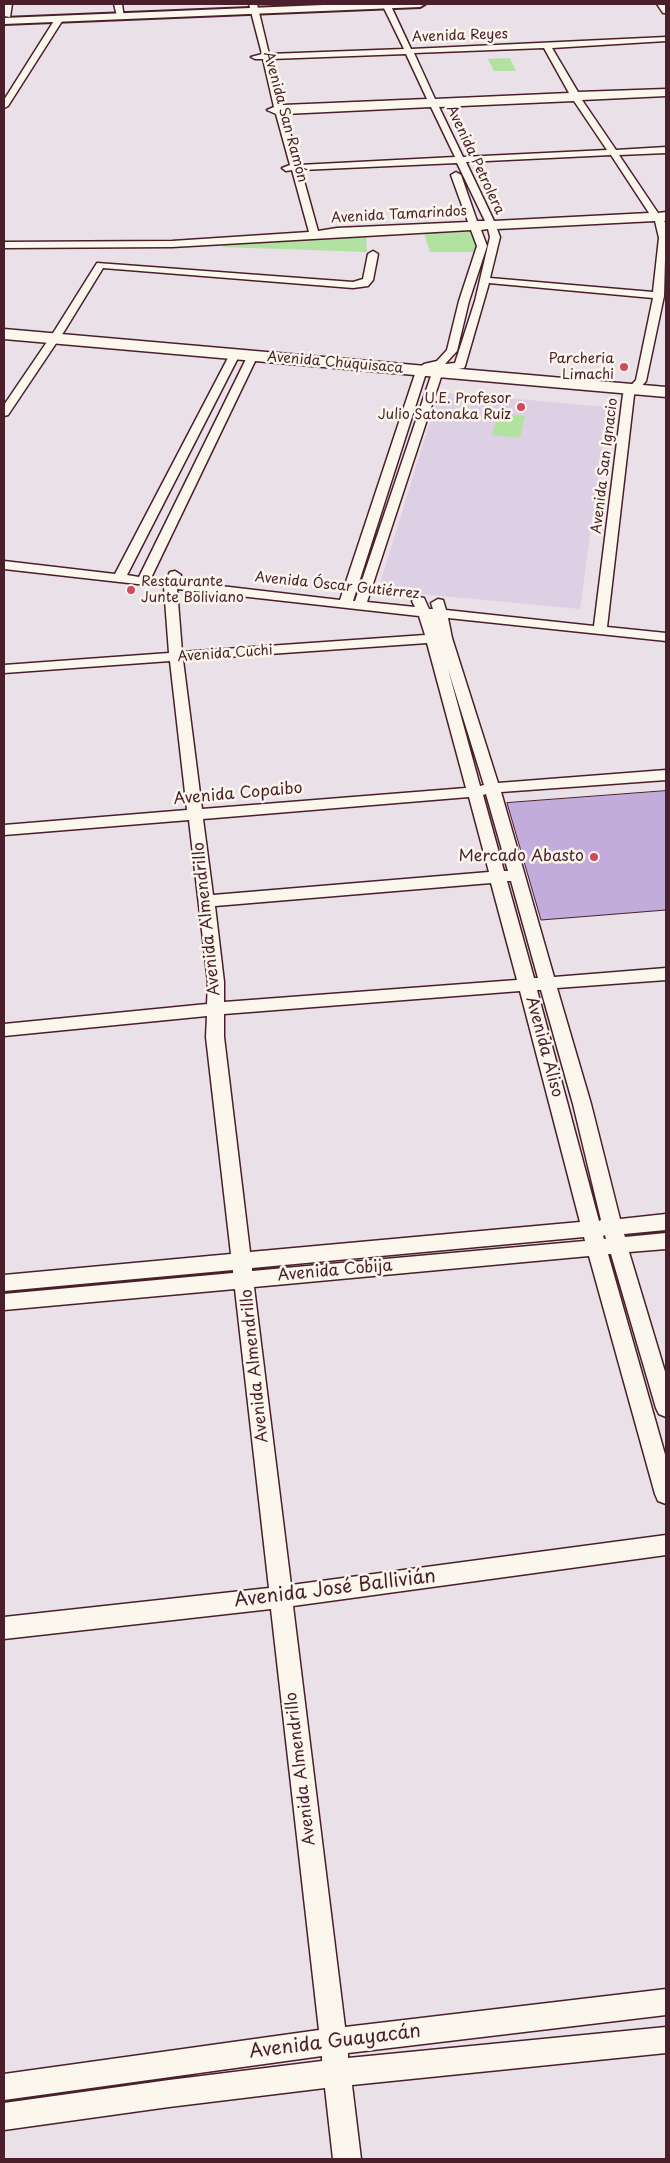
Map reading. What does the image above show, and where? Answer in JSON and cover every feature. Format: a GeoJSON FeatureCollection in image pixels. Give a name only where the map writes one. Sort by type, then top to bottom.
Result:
{"type":"FeatureCollection","features":[{"type":"Feature","properties":{"kind":"main road","name":"Avenida Chuquisaca"},"geometry":{"type":"LineString","coordinates":[[4,325],[58,334],[235,354],[637,385],[666,383]]}},
{"type":"Feature","properties":{"kind":"main road","name":"Avenida Chuquisaca"},"geometry":{"type":"LineString","coordinates":[[4,334],[58,334],[433,369],[460,366],[637,385],[666,392]]}},
{"type":"Feature","properties":{"kind":"street"},"geometry":{"type":"LineString","coordinates":[[248,8],[263,4]]}},
{"type":"Feature","properties":{"kind":"street"},"geometry":{"type":"LineString","coordinates":[[6,13],[420,4]]}},
{"type":"Feature","properties":{"kind":"street"},"geometry":{"type":"LineString","coordinates":[[661,4],[666,11]]}},
{"type":"Feature","properties":{"kind":"street","name":"Avenida Petrolera"},"geometry":{"type":"LineString","coordinates":[[383,5],[428,102],[495,237],[485,280],[460,366]]}},
{"type":"Feature","properties":{"kind":"street","name":"Avenida San Ramón"},"geometry":{"type":"LineString","coordinates":[[248,8],[266,58],[287,173],[296,168]]}},
{"type":"Feature","properties":{"kind":"street"},"geometry":{"type":"LineString","coordinates":[[6,13],[60,18],[119,10]]}},
{"type":"Feature","properties":{"kind":"street"},"geometry":{"type":"LineString","coordinates":[[4,106],[60,18]]}},
{"type":"Feature","properties":{"kind":"street","name":"Avenida Reyes"},"geometry":{"type":"LineString","coordinates":[[256,62],[266,58],[666,39]]}},
{"type":"Feature","properties":{"kind":"street","name":"Avenida San Ignacio"},"geometry":{"type":"LineString","coordinates":[[548,46],[576,96],[612,153],[661,216],[664,238],[659,296],[637,385],[628,394],[600,624]]}},
{"type":"Feature","properties":{"kind":"street","name":"Avenida San Ramón"},"geometry":{"type":"LineString","coordinates":[[252,48],[256,62]]}},
{"type":"Feature","properties":{"kind":"street","name":"Avenida San Ramón"},"geometry":{"type":"LineString","coordinates":[[263,85],[277,110],[296,168],[314,235]]}},
{"type":"Feature","properties":{"kind":"street"},"geometry":{"type":"LineString","coordinates":[[277,110],[666,92]]}},
{"type":"Feature","properties":{"kind":"street"},"geometry":{"type":"LineString","coordinates":[[296,168],[666,150]]}},
{"type":"Feature","properties":{"kind":"street","name":"Avenida Petrolera"},"geometry":{"type":"LineString","coordinates":[[347,599],[433,369],[452,351],[482,246],[481,239],[474,226],[456,160]]}},
{"type":"Feature","properties":{"kind":"street","name":"Avenida Tamarindos"},"geometry":{"type":"LineString","coordinates":[[4,245],[113,245],[300,236],[337,231],[491,226],[661,216]]}},
{"type":"Feature","properties":{"kind":"street"},"geometry":{"type":"LineString","coordinates":[[298,222],[301,231],[300,236]]}},
{"type":"Feature","properties":{"kind":"street"},"geometry":{"type":"LineString","coordinates":[[4,413],[58,334],[113,245]]}},
{"type":"Feature","properties":{"kind":"street"},"geometry":{"type":"LineString","coordinates":[[100,265],[353,285],[364,284],[368,280],[373,254]]}},
{"type":"Feature","properties":{"kind":"street"},"geometry":{"type":"LineString","coordinates":[[485,280],[659,296]]}},
{"type":"Feature","properties":{"kind":"street"},"geometry":{"type":"LineString","coordinates":[[466,297],[480,298]]}},
{"type":"Feature","properties":{"kind":"street"},"geometry":{"type":"LineString","coordinates":[[122,573],[235,354]]}},
{"type":"Feature","properties":{"kind":"street"},"geometry":{"type":"LineString","coordinates":[[146,576],[253,355]]}},
{"type":"Feature","properties":{"kind":"street","name":"Avenida Petrolera"},"geometry":{"type":"LineString","coordinates":[[362,600],[433,369]]}},
{"type":"Feature","properties":{"kind":"street","name":"Avenida Óscar Gutiérrez"},"geometry":{"type":"LineString","coordinates":[[4,556],[122,573],[347,599],[600,624],[666,627]]}},
{"type":"Feature","properties":{"kind":"street","name":"Avenida Óscar Gutiérrez"},"geometry":{"type":"LineString","coordinates":[[4,565],[122,573]]}},
{"type":"Feature","properties":{"kind":"street","name":"Avenida Almendrillo"},"geometry":{"type":"LineString","coordinates":[[172,579],[176,657],[216,982],[215,1037],[347,2159]]}},
{"type":"Feature","properties":{"kind":"street","name":"Avenida Aliso"},"geometry":{"type":"LineString","coordinates":[[430,607],[497,876],[591,1228],[666,1494]]}},
{"type":"Feature","properties":{"kind":"street","name":"Avenida Óscar Gutiérrez"},"geometry":{"type":"LineString","coordinates":[[600,624],[666,636]]}},
{"type":"Feature","properties":{"kind":"street","name":"Avenida Cuchi"},"geometry":{"type":"LineString","coordinates":[[4,669],[438,639]]}},
{"type":"Feature","properties":{"kind":"street","name":"Avenida Aliso"},"geometry":{"type":"LineString","coordinates":[[438,639],[494,794],[582,1104],[612,1226],[666,1408]]}},
{"type":"Feature","properties":{"kind":"street","name":"Avenida Copaibo"},"geometry":{"type":"LineString","coordinates":[[494,794],[666,775]]}},
{"type":"Feature","properties":{"kind":"street","name":"Avenida Copaibo"},"geometry":{"type":"LineString","coordinates":[[4,830],[475,792],[494,794],[666,787]]}},
{"type":"Feature","properties":{"kind":"street"},"geometry":{"type":"LineString","coordinates":[[207,902],[516,875]]}},
{"type":"Feature","properties":{"kind":"street"},"geometry":{"type":"LineString","coordinates":[[4,1030],[215,1009],[527,983],[666,974]]}},
{"type":"Feature","properties":{"kind":"street","name":"Avenida Cobija"},"geometry":{"type":"LineString","coordinates":[[4,1302],[243,1270],[591,1228],[666,1222]]}},
{"type":"Feature","properties":{"kind":"street","name":"Avenida Cobija"},"geometry":{"type":"LineString","coordinates":[[4,1283],[598,1248],[666,1241]]}},
{"type":"Feature","properties":{"kind":"street","name":"Avenida José Ballivián"},"geometry":{"type":"LineString","coordinates":[[4,1628],[281,1597],[666,1545]]}},
{"type":"Feature","properties":{"kind":"street","name":"Avenida Guayacán"},"geometry":{"type":"LineString","coordinates":[[4,2086],[334,2041],[666,2002]]}},
{"type":"Feature","properties":{"kind":"street","name":"Avenida Guayacán"},"geometry":{"type":"LineString","coordinates":[[4,2117],[92,2103],[338,2072],[666,2040]]}},
{"type":"Feature","properties":{"kind":"shaded area"},"geometry":{"type":"Polygon","coordinates":[[[439,392],[608,407],[580,609],[378,590],[439,392]]]}},
{"type":"Feature","properties":{"kind":"green space"},"geometry":{"type":"Polygon","coordinates":[[[510,58],[516,71],[494,71],[488,59],[510,58]]]}},
{"type":"Feature","properties":{"kind":"green space"},"geometry":{"type":"Polygon","coordinates":[[[472,232],[476,241],[475,252],[430,252],[424,233],[472,232]]]}},
{"type":"Feature","properties":{"kind":"green space"},"geometry":{"type":"Polygon","coordinates":[[[366,236],[367,252],[223,247],[223,244],[366,236]]]}},
{"type":"Feature","properties":{"kind":"green space"},"geometry":{"type":"Polygon","coordinates":[[[498,414],[525,416],[520,438],[492,435],[498,414]]]}},
{"type":"Feature","properties":{"kind":"building","name":"Mercado Abasto"},"geometry":{"type":"Polygon","coordinates":[[[666,791],[666,910],[541,920],[507,803],[666,791]]]}},
{"type":"Feature","properties":{"kind":"place","name":"Parcheria Limachi"},"geometry":{"type":"Point","coordinates":[624,367]}},
{"type":"Feature","properties":{"kind":"place","name":"U.E. Profesor Julio Satonaka Ruiz"},"geometry":{"type":"Point","coordinates":[521,407]}},
{"type":"Feature","properties":{"kind":"place","name":"Restaurante Junte Boliviano"},"geometry":{"type":"Point","coordinates":[131,590]}},
{"type":"Feature","properties":{"kind":"place","name":"Mercado Abasto"},"geometry":{"type":"Point","coordinates":[594,857]}}]}
